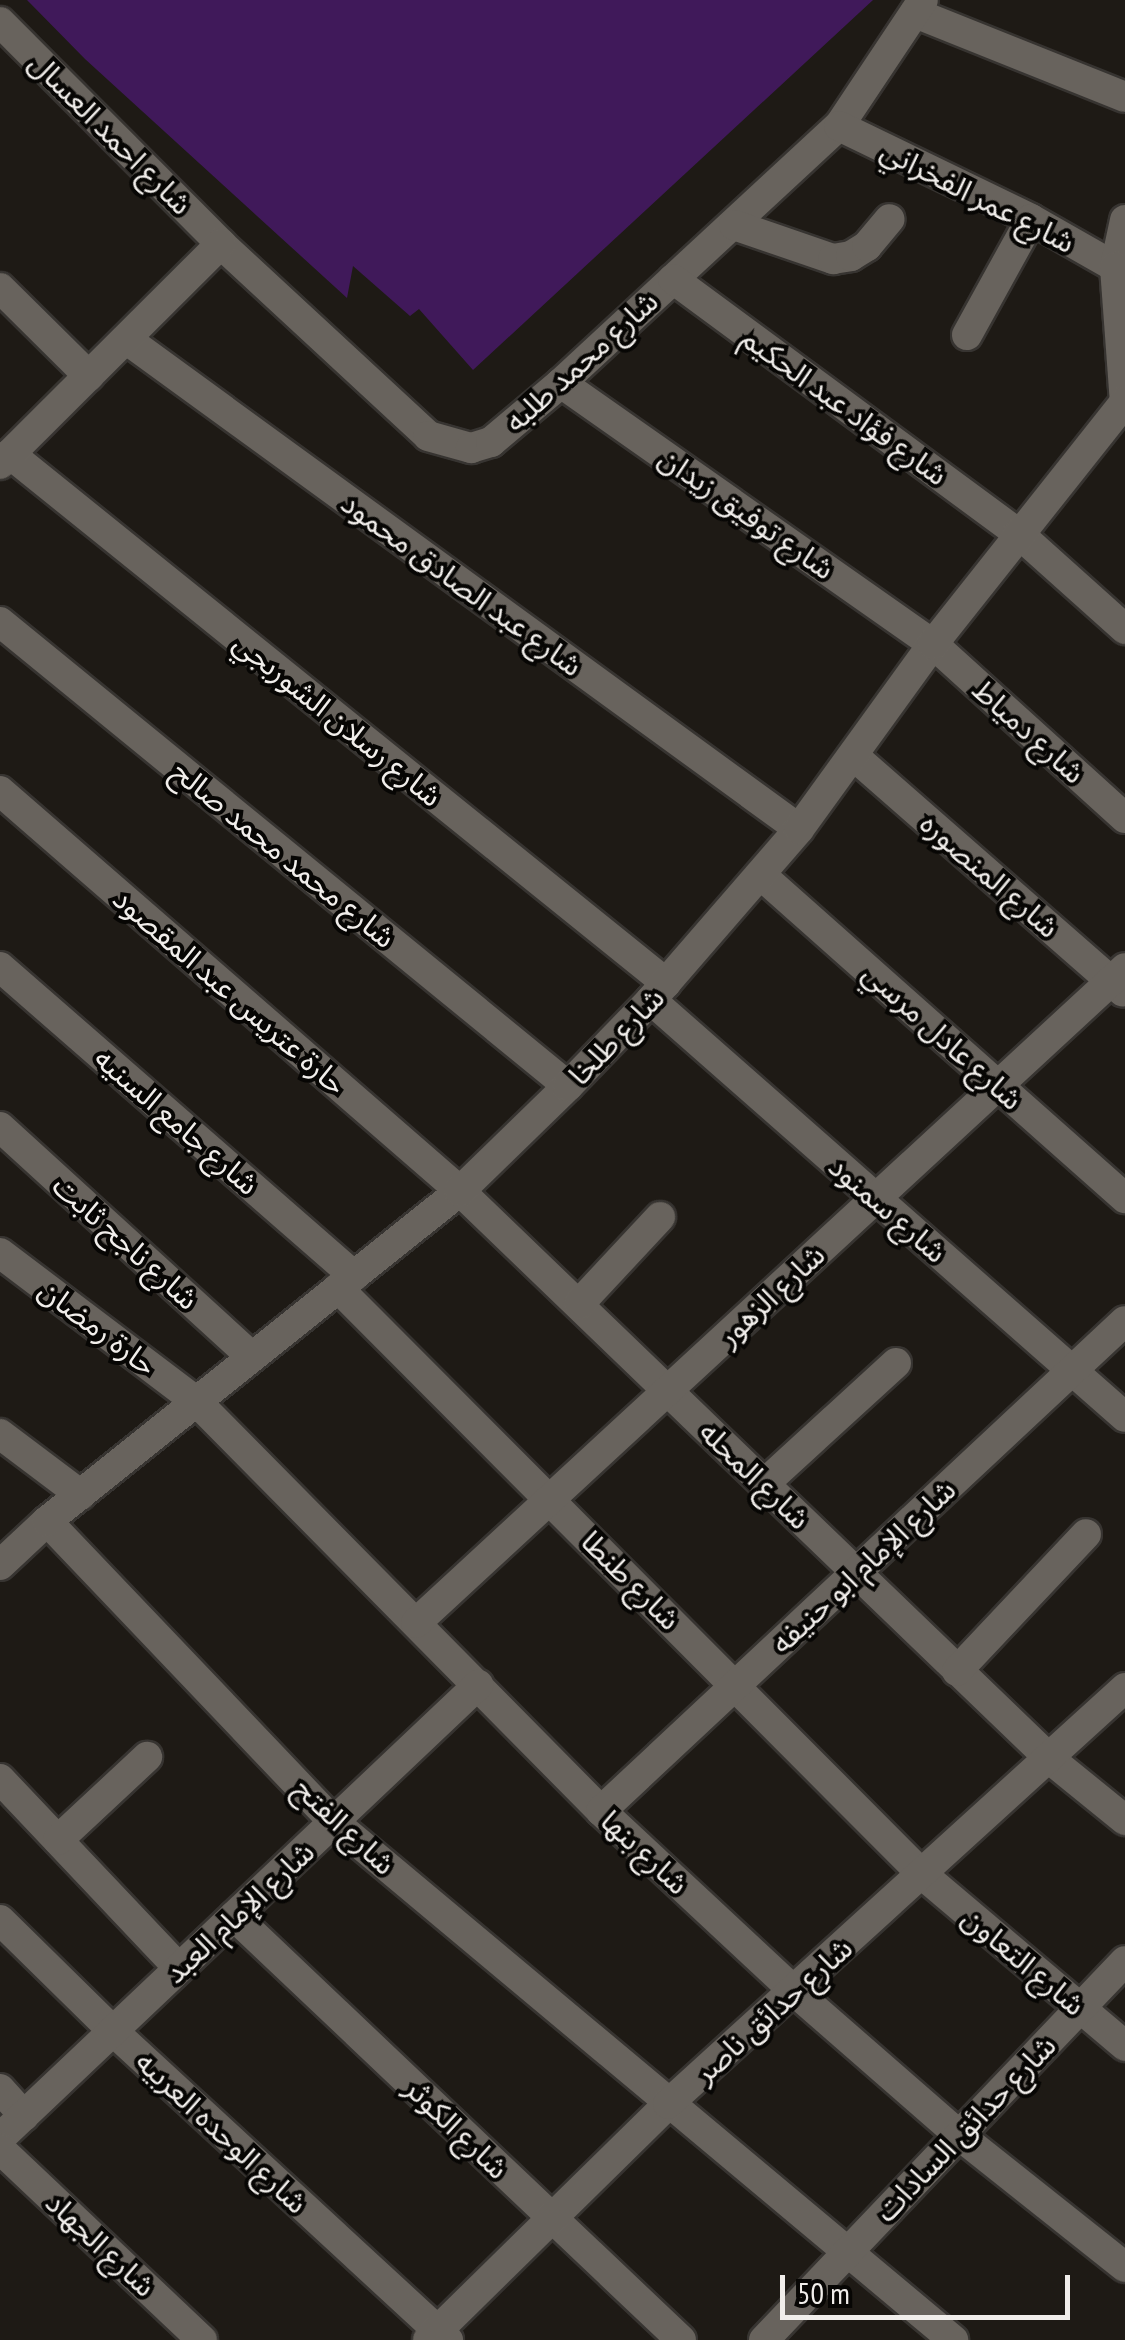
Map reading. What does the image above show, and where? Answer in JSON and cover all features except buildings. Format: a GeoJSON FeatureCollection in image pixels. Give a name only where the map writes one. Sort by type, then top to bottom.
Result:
{"type":"FeatureCollection","features":[{"type":"Feature","properties":{"kind":"street"},"geometry":{"type":"LineString","coordinates":[[919,6],[1125,97]]}},
{"type":"Feature","properties":{"kind":"street","name":"شارع محمد طلبه"},"geometry":{"type":"LineString","coordinates":[[221,244],[428,436],[471,448],[491,442],[561,383],[839,126],[919,6]]}},
{"type":"Feature","properties":{"kind":"street","name":"شارع احمد العسال"},"geometry":{"type":"LineString","coordinates":[[0,22],[221,244]]}},
{"type":"Feature","properties":{"kind":"street","name":"شارع عمر الفخراني"},"geometry":{"type":"LineString","coordinates":[[839,126],[1031,219],[1115,268]]}},
{"type":"Feature","properties":{"kind":"street"},"geometry":{"type":"LineString","coordinates":[[734,224],[833,259],[851,256],[867,246],[890,219]]}},
{"type":"Feature","properties":{"kind":"street"},"geometry":{"type":"LineString","coordinates":[[967,335],[1031,219]]}},
{"type":"Feature","properties":{"kind":"street"},"geometry":{"type":"LineString","coordinates":[[1125,220],[1115,268],[1125,402]]}},
{"type":"Feature","properties":{"kind":"street"},"geometry":{"type":"LineString","coordinates":[[5,459],[221,244]]}},
{"type":"Feature","properties":{"kind":"street","name":"شارع فؤاد عبد الحكيم"},"geometry":{"type":"LineString","coordinates":[[672,279],[1018,533],[1125,629]]}},
{"type":"Feature","properties":{"kind":"street"},"geometry":{"type":"LineString","coordinates":[[0,288],[89,376]]}},
{"type":"Feature","properties":{"kind":"street","name":"شارع عبد الصادق محمود"},"geometry":{"type":"LineString","coordinates":[[126,339],[799,829]]}},
{"type":"Feature","properties":{"kind":"street","name":"شارع توفيق زيدان"},"geometry":{"type":"LineString","coordinates":[[561,383],[933,644]]}},
{"type":"Feature","properties":{"kind":"street","name":"شارع طلخا"},"geometry":{"type":"LineString","coordinates":[[0,1565],[48,1521],[460,1191],[659,992],[799,829],[933,644],[1125,402]]}},
{"type":"Feature","properties":{"kind":"street","name":"شارع رسلان الشوربجي"},"geometry":{"type":"LineString","coordinates":[[5,459],[659,992]]}},
{"type":"Feature","properties":{"kind":"street","name":"شارع محمد محمد صالح"},"geometry":{"type":"LineString","coordinates":[[0,622],[568,1086]]}},
{"type":"Feature","properties":{"kind":"street","name":"شارع دمياط"},"geometry":{"type":"LineString","coordinates":[[933,644],[1125,818]]}},
{"type":"Feature","properties":{"kind":"street","name":"شارع المنصوره"},"geometry":{"type":"LineString","coordinates":[[854,757],[1120,981]]}},
{"type":"Feature","properties":{"kind":"street","name":"حارة عتريس عبد المقصود"},"geometry":{"type":"LineString","coordinates":[[0,791],[460,1191]]}},
{"type":"Feature","properties":{"kind":"street","name":"شارع عادل مرسي"},"geometry":{"type":"LineString","coordinates":[[761,875],[1125,1198]]}},
{"type":"Feature","properties":{"kind":"street","name":"شارع جامع السنيه"},"geometry":{"type":"LineString","coordinates":[[0,967],[346,1282]]}},
{"type":"Feature","properties":{"kind":"street","name":"شارع الزهور"},"geometry":{"type":"LineString","coordinates":[[416,1623],[997,1084],[1120,981]]}},
{"type":"Feature","properties":{"kind":"street","name":"شارع سمنود"},"geometry":{"type":"LineString","coordinates":[[659,992],[875,1197],[1125,1417]]}},
{"type":"Feature","properties":{"kind":"street","name":"شارع ناجح ثابت"},"geometry":{"type":"LineString","coordinates":[[0,1127],[252,1357]]}},
{"type":"Feature","properties":{"kind":"street","name":"شارع المحله"},"geometry":{"type":"LineString","coordinates":[[460,1191],[1050,1759],[1125,1820]]}},
{"type":"Feature","properties":{"kind":"street"},"geometry":{"type":"LineString","coordinates":[[579,1304],[660,1217]]}},
{"type":"Feature","properties":{"kind":"street","name":"حارة رمضان"},"geometry":{"type":"LineString","coordinates":[[0,1252],[197,1402]]}},
{"type":"Feature","properties":{"kind":"street","name":"شارع طنطا"},"geometry":{"type":"LineString","coordinates":[[346,1282],[550,1498],[922,1875]]}},
{"type":"Feature","properties":{"kind":"street","name":"شارع الإمام ابو حنيفه"},"geometry":{"type":"LineString","coordinates":[[601,1811],[1125,1321]]}},
{"type":"Feature","properties":{"kind":"street"},"geometry":{"type":"LineString","coordinates":[[764,1484],[896,1363]]}},
{"type":"Feature","properties":{"kind":"street","name":"شارع بنها"},"geometry":{"type":"LineString","coordinates":[[197,1402],[601,1811],[794,1991],[959,2135],[1125,2268]]}},
{"type":"Feature","properties":{"kind":"street"},"geometry":{"type":"LineString","coordinates":[[0,1434],[81,1495]]}},
{"type":"Feature","properties":{"kind":"street","name":"شارع الفتح"},"geometry":{"type":"LineString","coordinates":[[48,1521],[335,1823],[845,2254],[953,2340]]}},
{"type":"Feature","properties":{"kind":"street"},"geometry":{"type":"LineString","coordinates":[[957,1670],[1086,1534]]}},
{"type":"Feature","properties":{"kind":"street","name":"شارع الإمام العبد"},"geometry":{"type":"LineString","coordinates":[[0,2138],[478,1685]]}},
{"type":"Feature","properties":{"kind":"street","name":"شارع حدائق ناصر"},"geometry":{"type":"LineString","coordinates":[[438,2337],[668,2104],[1125,1688]]}},
{"type":"Feature","properties":{"kind":"street"},"geometry":{"type":"LineString","coordinates":[[58,1840],[146,1758]]}},
{"type":"Feature","properties":{"kind":"street"},"geometry":{"type":"LineString","coordinates":[[0,1779],[180,1968]]}},
{"type":"Feature","properties":{"kind":"street","name":"شارع التعاون"},"geometry":{"type":"LineString","coordinates":[[922,1875],[1125,2046]]}},
{"type":"Feature","properties":{"kind":"street","name":"شارع الكوثر"},"geometry":{"type":"LineString","coordinates":[[234,1916],[681,2340]]}},
{"type":"Feature","properties":{"kind":"street","name":"شارع الوحده العربيه"},"geometry":{"type":"LineString","coordinates":[[0,1920],[438,2337]]}},
{"type":"Feature","properties":{"kind":"street","name":"شارع حدائق السادات"},"geometry":{"type":"LineString","coordinates":[[764,2340],[1125,1960]]}},
{"type":"Feature","properties":{"kind":"street"},"geometry":{"type":"LineString","coordinates":[[0,2090],[24,2116]]}},
{"type":"Feature","properties":{"kind":"street","name":"شارع الجهاد"},"geometry":{"type":"LineString","coordinates":[[0,2149],[202,2340]]}}]}
